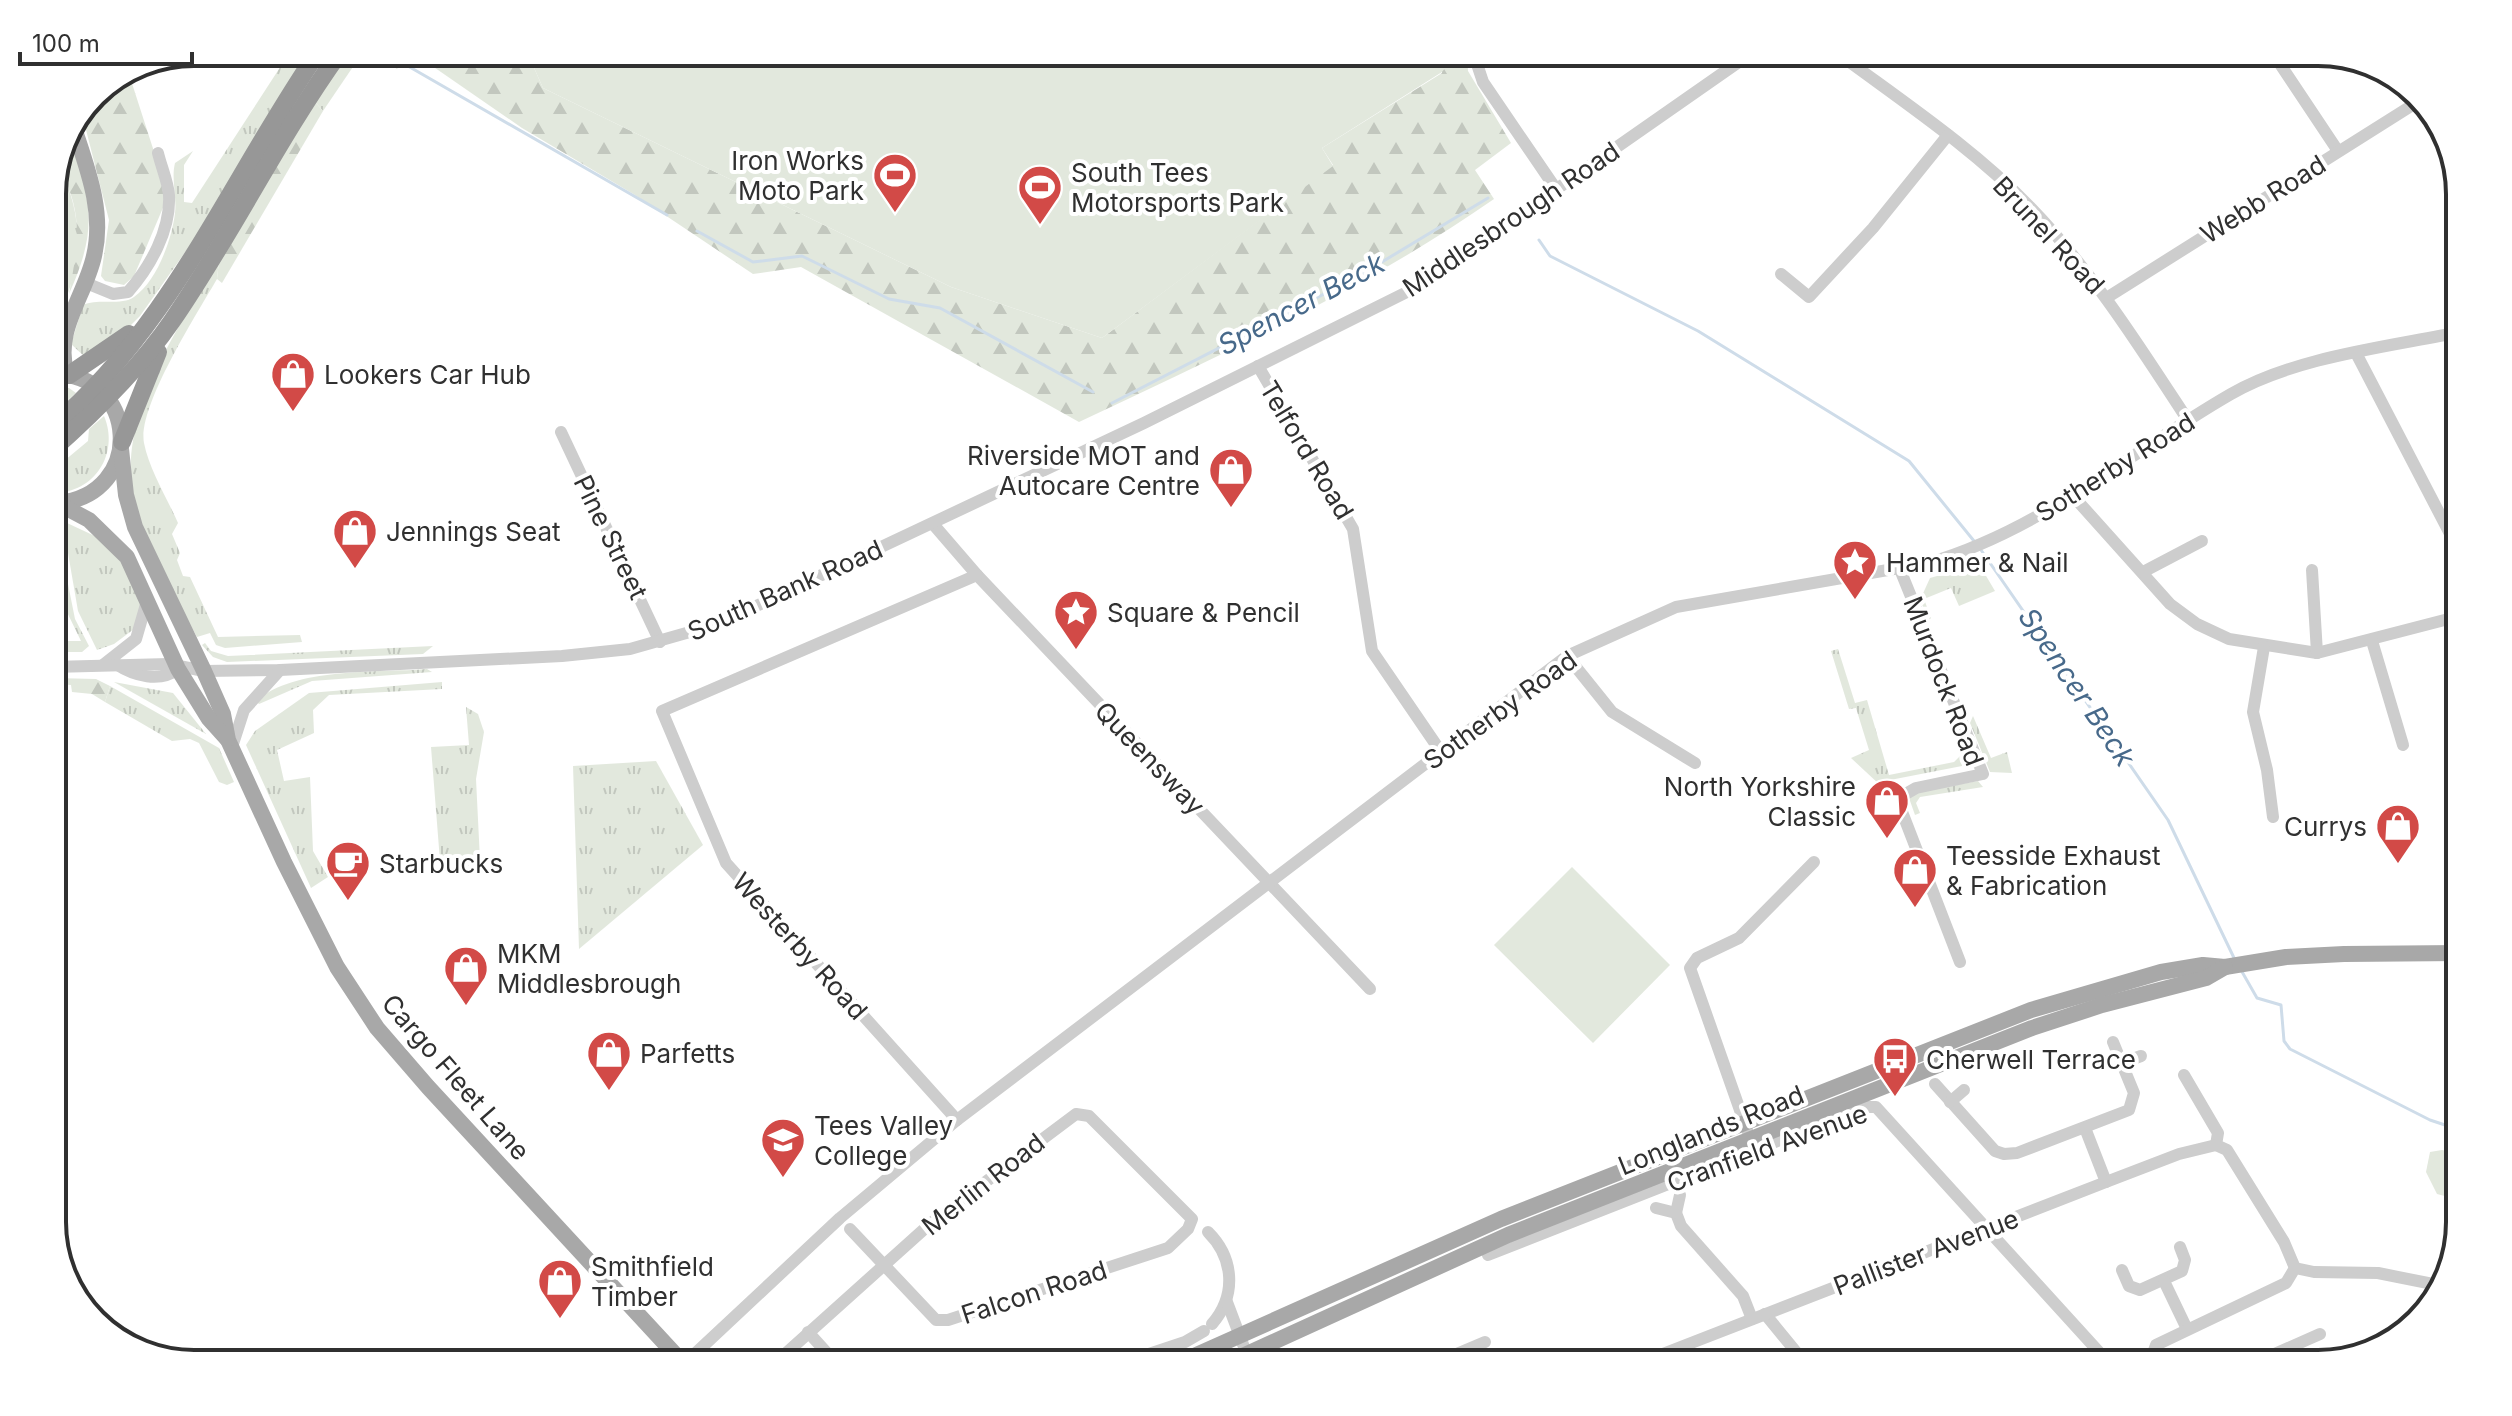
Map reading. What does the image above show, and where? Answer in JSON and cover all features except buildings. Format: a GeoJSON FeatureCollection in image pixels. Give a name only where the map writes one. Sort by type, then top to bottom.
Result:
{"type":"FeatureCollection","features":[{"type":"Feature","properties":{"kind":"highway"},"geometry":{"type":"LineString","coordinates":[[66,417],[101,392],[160,307],[279,109],[308,66]]}},
{"type":"Feature","properties":{"kind":"highway"},"geometry":{"type":"LineString","coordinates":[[121,446],[133,407],[170,324],[289,127],[330,66]]}},
{"type":"Feature","properties":{"kind":"highway"},"geometry":{"type":"LineString","coordinates":[[66,373],[116,345],[160,307]]}},
{"type":"Feature","properties":{"kind":"highway"},"geometry":{"type":"LineString","coordinates":[[66,433],[101,392],[170,324]]}},
{"type":"Feature","properties":{"kind":"main road"},"geometry":{"type":"LineString","coordinates":[[66,330],[95,255],[98,228],[93,190],[78,141]]}},
{"type":"Feature","properties":{"kind":"main road"},"geometry":{"type":"LineString","coordinates":[[66,376],[101,392]]}},
{"type":"Feature","properties":{"kind":"main road","name":"Cargo Fleet Lane"},"geometry":{"type":"LineString","coordinates":[[101,392],[120,423],[126,495],[135,527],[223,714],[230,743],[337,967],[377,1028],[671,1350]]}},
{"type":"Feature","properties":{"kind":"main road"},"geometry":{"type":"LineString","coordinates":[[66,501],[80,499],[99,488],[113,470],[121,446]]}},
{"type":"Feature","properties":{"kind":"main road","name":"Cargo Fleet Lane"},"geometry":{"type":"LineString","coordinates":[[66,509],[89,520],[127,557],[178,669],[209,719],[230,743]]}},
{"type":"Feature","properties":{"kind":"main road"},"geometry":{"type":"LineString","coordinates":[[2228,966],[2344,954],[2446,953]]}},
{"type":"Feature","properties":{"kind":"main road","name":"Longlands Road"},"geometry":{"type":"LineString","coordinates":[[1201,1350],[1236,1331],[1501,1219],[2031,1010],[2099,989],[2203,965],[2228,966]]}},
{"type":"Feature","properties":{"kind":"main road","name":"Longlands Road"},"geometry":{"type":"LineString","coordinates":[[1258,1350],[1508,1235],[2032,1028],[2164,987],[2206,978],[2228,966]]}},
{"type":"Feature","properties":{"kind":"street"},"geometry":{"type":"LineString","coordinates":[[1478,66],[1483,82],[1556,189]]}},
{"type":"Feature","properties":{"kind":"street","name":"Middlesbrough Road"},"geometry":{"type":"LineString","coordinates":[[1258,366],[1415,288],[1733,66]]}},
{"type":"Feature","properties":{"kind":"street","name":"Brunel Road"},"geometry":{"type":"LineString","coordinates":[[1855,66],[1948,135],[2029,206],[2108,297],[2189,422]]}},
{"type":"Feature","properties":{"kind":"street"},"geometry":{"type":"LineString","coordinates":[[2281,66],[2338,151]]}},
{"type":"Feature","properties":{"kind":"street","name":"Webb Road"},"geometry":{"type":"LineString","coordinates":[[2108,297],[2410,106]]}},
{"type":"Feature","properties":{"kind":"street"},"geometry":{"type":"LineString","coordinates":[[1781,274],[1809,297],[1873,228],[1948,135]]}},
{"type":"Feature","properties":{"kind":"street"},"geometry":{"type":"LineString","coordinates":[[86,283],[113,294],[128,292],[147,266],[158,245],[169,195],[158,153]]}},
{"type":"Feature","properties":{"kind":"street","name":"Sotherby Road"},"geometry":{"type":"LineString","coordinates":[[699,1350],[840,1218],[957,1120],[1567,656],[1676,607],[1899,567],[1966,551],[2074,497],[2232,393],[2271,375],[2356,353],[2446,335]]}},
{"type":"Feature","properties":{"kind":"street"},"geometry":{"type":"LineString","coordinates":[[2356,353],[2446,526]]}},
{"type":"Feature","properties":{"kind":"street","name":"South Bank Road"},"geometry":{"type":"LineString","coordinates":[[66,667],[169,664],[178,669],[204,671],[280,670],[562,656],[660,642],[751,610],[1258,366]]}},
{"type":"Feature","properties":{"kind":"street","name":"Telford Road"},"geometry":{"type":"LineString","coordinates":[[1258,366],[1353,529],[1372,651],[1441,752]]}},
{"type":"Feature","properties":{"kind":"street","name":"Pine Street"},"geometry":{"type":"LineString","coordinates":[[561,432],[660,642]]}},
{"type":"Feature","properties":{"kind":"street"},"geometry":{"type":"LineString","coordinates":[[2074,497],[2170,604],[2197,624],[2229,639],[2264,647],[2317,653],[2446,620]]}},
{"type":"Feature","properties":{"kind":"street","name":"Queensway"},"geometry":{"type":"LineString","coordinates":[[933,524],[977,575],[1370,989]]}},
{"type":"Feature","properties":{"kind":"street"},"geometry":{"type":"LineString","coordinates":[[2143,572],[2202,541]]}},
{"type":"Feature","properties":{"kind":"street","name":"Murdock Road"},"geometry":{"type":"LineString","coordinates":[[1899,567],[1983,774],[1916,788],[1897,799],[1960,962]]}},
{"type":"Feature","properties":{"kind":"street"},"geometry":{"type":"LineString","coordinates":[[2312,570],[2317,653]]}},
{"type":"Feature","properties":{"kind":"street","name":"Westerby Road"},"geometry":{"type":"LineString","coordinates":[[957,1120],[726,863],[662,711],[977,575]]}},
{"type":"Feature","properties":{"kind":"street"},"geometry":{"type":"LineString","coordinates":[[101,666],[136,639],[147,598]]}},
{"type":"Feature","properties":{"kind":"street"},"geometry":{"type":"LineString","coordinates":[[2372,641],[2403,745]]}},
{"type":"Feature","properties":{"kind":"street"},"geometry":{"type":"LineString","coordinates":[[2264,647],[2253,712],[2267,770],[2273,817]]}},
{"type":"Feature","properties":{"kind":"street"},"geometry":{"type":"LineString","coordinates":[[1567,656],[1612,712],[1695,763]]}},
{"type":"Feature","properties":{"kind":"street"},"geometry":{"type":"LineString","coordinates":[[230,743],[244,710],[280,670]]}},
{"type":"Feature","properties":{"kind":"street"},"geometry":{"type":"LineString","coordinates":[[1751,1141],[1690,968],[1697,958],[1739,938],[1814,862]]}},
{"type":"Feature","properties":{"kind":"street"},"geometry":{"type":"LineString","coordinates":[[1935,1084],[1995,1151],[2004,1154],[2129,1110],[2134,1102],[2113,1042]]}},
{"type":"Feature","properties":{"kind":"street"},"geometry":{"type":"LineString","coordinates":[[2122,1063],[2141,1056]]}},
{"type":"Feature","properties":{"kind":"street"},"geometry":{"type":"LineString","coordinates":[[2184,1075],[2218,1133],[2216,1145],[2227,1150],[2284,1242],[2295,1268]]}},
{"type":"Feature","properties":{"kind":"street"},"geometry":{"type":"LineString","coordinates":[[1950,1102],[1964,1090]]}},
{"type":"Feature","properties":{"kind":"street","name":"Cranfield Avenue"},"geometry":{"type":"LineString","coordinates":[[1488,1255],[1864,1107],[1876,1107],[2098,1350]]}},
{"type":"Feature","properties":{"kind":"street","name":"Merlin Road"},"geometry":{"type":"LineString","coordinates":[[789,1350],[883,1264],[990,1177],[1069,1118],[1083,1113],[1192,1219]]}},
{"type":"Feature","properties":{"kind":"street"},"geometry":{"type":"LineString","coordinates":[[2085,1128],[2106,1182]]}},
{"type":"Feature","properties":{"kind":"street","name":"Pallister Avenue"},"geometry":{"type":"LineString","coordinates":[[1673,1350],[2179,1154],[2216,1145]]}},
{"type":"Feature","properties":{"kind":"street"},"geometry":{"type":"LineString","coordinates":[[1680,1195],[1676,1213],[1681,1226],[1792,1350]]}},
{"type":"Feature","properties":{"kind":"street"},"geometry":{"type":"LineString","coordinates":[[1656,1208],[1676,1213]]}},
{"type":"Feature","properties":{"kind":"street","name":"Falcon Road"},"geometry":{"type":"LineString","coordinates":[[850,1229],[936,1320],[948,1320],[1168,1248],[1188,1229],[1192,1219]]}},
{"type":"Feature","properties":{"kind":"street"},"geometry":{"type":"LineString","coordinates":[[1208,1232],[1227,1257],[1227,1300],[1245,1350]]}},
{"type":"Feature","properties":{"kind":"street"},"geometry":{"type":"LineString","coordinates":[[2122,1270],[2129,1286],[2140,1290],[2164,1281],[2182,1271],[2185,1260],[2180,1247]]}},
{"type":"Feature","properties":{"kind":"street"},"geometry":{"type":"LineString","coordinates":[[2295,1268],[2314,1272],[2378,1273],[2430,1283]]}},
{"type":"Feature","properties":{"kind":"street"},"geometry":{"type":"LineString","coordinates":[[2154,1350],[2156,1345],[2187,1329],[2286,1283],[2295,1268]]}},
{"type":"Feature","properties":{"kind":"street"},"geometry":{"type":"LineString","coordinates":[[2164,1281],[2187,1329]]}},
{"type":"Feature","properties":{"kind":"street"},"geometry":{"type":"LineString","coordinates":[[1161,1350],[1185,1342],[1208,1327],[1227,1300]]}},
{"type":"Feature","properties":{"kind":"street"},"geometry":{"type":"LineString","coordinates":[[808,1332],[824,1350]]}},
{"type":"Feature","properties":{"kind":"street"},"geometry":{"type":"LineString","coordinates":[[2286,1350],[2320,1334]]}},
{"type":"Feature","properties":{"kind":"street"},"geometry":{"type":"LineString","coordinates":[[1466,1350],[1485,1342]]}},
{"type":"Feature","properties":{"kind":"green space"},"geometry":{"type":"Polygon","coordinates":[[[281,66],[302,66],[205,224],[140,316],[118,338],[86,358],[71,344],[83,305],[129,300],[150,281],[171,235],[175,213],[175,163],[193,151],[184,165],[184,202],[192,203],[281,66]]]}},
{"type":"Feature","properties":{"kind":"green space"},"geometry":{"type":"Polygon","coordinates":[[[340,66],[354,66],[323,111],[315,102],[340,66]]]}},
{"type":"Feature","properties":{"kind":"green space"},"geometry":{"type":"Polygon","coordinates":[[[432,66],[533,66],[543,88],[951,287],[1102,338],[1333,165],[1322,148],[1442,73],[1442,66],[1468,66],[1511,143],[1475,170],[1494,199],[1445,232],[1291,319],[1079,422],[801,267],[753,274],[635,195],[522,128],[432,66]]]}},
{"type":"Feature","properties":{"kind":"green space","name":"South Tees Motorsports Park"},"geometry":{"type":"Polygon","coordinates":[[[533,66],[1447,66],[1322,148],[1333,166],[1102,338],[951,287],[543,88],[533,66]]]}},
{"type":"Feature","properties":{"kind":"green space"},"geometry":{"type":"Polygon","coordinates":[[[132,82],[158,164],[165,203],[134,276],[124,285],[105,281],[101,276],[109,220],[85,128],[110,98],[132,82]]]}},
{"type":"Feature","properties":{"kind":"green space"},"geometry":{"type":"Polygon","coordinates":[[[315,102],[323,111],[222,283],[217,279],[219,260],[315,102]]]}},
{"type":"Feature","properties":{"kind":"green space"},"geometry":{"type":"Polygon","coordinates":[[[75,148],[89,217],[84,252],[69,294],[77,230],[68,186],[70,161],[75,148]]]}},
{"type":"Feature","properties":{"kind":"green space"},"geometry":{"type":"Polygon","coordinates":[[[66,184],[77,228],[75,268],[66,297],[66,184]]]}},
{"type":"Feature","properties":{"kind":"green space"},"geometry":{"type":"Polygon","coordinates":[[[219,260],[217,279],[184,336],[150,407],[144,427],[146,453],[178,523],[172,534],[180,553],[177,560],[183,576],[190,577],[218,637],[300,635],[302,642],[225,648],[216,645],[210,633],[197,637],[152,551],[134,497],[131,467],[142,404],[170,343],[219,260]]]}},
{"type":"Feature","properties":{"kind":"green space"},"geometry":{"type":"Polygon","coordinates":[[[66,388],[76,393],[66,402],[66,388]]]}},
{"type":"Feature","properties":{"kind":"green space"},"geometry":{"type":"Polygon","coordinates":[[[104,416],[109,444],[106,457],[91,479],[66,492],[66,459],[88,441],[89,429],[104,416]]]}},
{"type":"Feature","properties":{"kind":"green space"},"geometry":{"type":"Polygon","coordinates":[[[66,523],[97,537],[115,553],[129,573],[141,602],[134,629],[114,644],[97,650],[78,611],[66,523]]]}},
{"type":"Feature","properties":{"kind":"green space"},"geometry":{"type":"Polygon","coordinates":[[[1979,564],[1995,591],[1959,606],[1951,588],[1924,599],[1931,618],[1929,620],[1920,600],[1930,578],[1979,564]]]}},
{"type":"Feature","properties":{"kind":"green space"},"geometry":{"type":"Polygon","coordinates":[[[66,574],[75,619],[89,646],[82,652],[66,652],[66,641],[81,641],[66,610],[66,574]]]}},
{"type":"Feature","properties":{"kind":"green space"},"geometry":{"type":"Polygon","coordinates":[[[205,643],[211,651],[228,656],[433,646],[423,654],[227,662],[213,657],[202,645],[205,643]]]}},
{"type":"Feature","properties":{"kind":"green space"},"geometry":{"type":"Polygon","coordinates":[[[1838,649],[1855,703],[1867,700],[1889,775],[1954,762],[1963,753],[1962,766],[1885,781],[1880,785],[1851,758],[1869,750],[1856,708],[1849,709],[1831,651],[1838,649]]]}},
{"type":"Feature","properties":{"kind":"green space"},"geometry":{"type":"Polygon","coordinates":[[[427,669],[432,672],[312,681],[259,704],[256,701],[272,690],[314,677],[427,669]]]}},
{"type":"Feature","properties":{"kind":"green space"},"geometry":{"type":"Polygon","coordinates":[[[66,678],[96,679],[110,686],[105,702],[92,694],[72,692],[71,685],[66,685],[66,678]]]}},
{"type":"Feature","properties":{"kind":"green space"},"geometry":{"type":"Polygon","coordinates":[[[114,682],[173,693],[206,734],[114,682]]]}},
{"type":"Feature","properties":{"kind":"green space"},"geometry":{"type":"Polygon","coordinates":[[[442,682],[442,689],[329,695],[313,710],[314,733],[277,750],[284,781],[310,777],[313,851],[328,877],[311,888],[246,745],[255,731],[309,693],[442,682]]]}},
{"type":"Feature","properties":{"kind":"green space"},"geometry":{"type":"Polygon","coordinates":[[[110,686],[219,748],[234,782],[227,785],[219,782],[199,743],[190,739],[172,741],[105,702],[110,686]]]}},
{"type":"Feature","properties":{"kind":"green space"},"geometry":{"type":"Polygon","coordinates":[[[466,707],[478,714],[484,732],[476,779],[480,860],[477,857],[477,865],[426,869],[425,862],[440,861],[431,747],[469,745],[466,707]]]}},
{"type":"Feature","properties":{"kind":"green space"},"geometry":{"type":"Polygon","coordinates":[[[1973,716],[1991,758],[2007,752],[2012,773],[1990,772],[1970,723],[1973,716]]]}},
{"type":"Feature","properties":{"kind":"green space"},"geometry":{"type":"Polygon","coordinates":[[[656,761],[703,845],[579,949],[573,766],[656,761]]]}},
{"type":"Feature","properties":{"kind":"green space"},"geometry":{"type":"Polygon","coordinates":[[[1978,781],[1983,787],[1920,797],[1916,803],[1920,813],[1915,815],[1909,798],[1916,792],[1978,781]]]}},
{"type":"Feature","properties":{"kind":"green space"},"geometry":{"type":"Polygon","coordinates":[[[1572,867],[1670,965],[1593,1043],[1494,945],[1572,867]]]}},
{"type":"Feature","properties":{"kind":"green space"},"geometry":{"type":"Polygon","coordinates":[[[2446,1151],[2446,1196],[2437,1194],[2426,1172],[2430,1152],[2446,1151]]]}},
{"type":"Feature","properties":{"kind":"waterway"},"geometry":{"type":"LineString","coordinates":[[408,66],[667,215]]}},
{"type":"Feature","properties":{"kind":"waterway","name":"Spencer Beck"},"geometry":{"type":"LineString","coordinates":[[1112,403],[1357,277],[1488,198]]}},
{"type":"Feature","properties":{"kind":"waterway"},"geometry":{"type":"LineString","coordinates":[[697,231],[753,262],[802,256],[889,299],[940,308],[1093,392]]}},
{"type":"Feature","properties":{"kind":"waterway","name":"Spencer Beck"},"geometry":{"type":"LineString","coordinates":[[1539,240],[1550,256],[1698,331],[1909,461],[1974,541]]}},
{"type":"Feature","properties":{"kind":"waterway","name":"Spencer Beck"},"geometry":{"type":"LineString","coordinates":[[1981,550],[2168,820],[2235,960]]}},
{"type":"Feature","properties":{"kind":"waterway","name":"Spencer Beck"},"geometry":{"type":"LineString","coordinates":[[2241,970],[2257,998],[2281,1005],[2284,1041],[2290,1049],[2446,1125]]}},
{"type":"Feature","properties":{"kind":"place","name":"Iron Works Moto Park"},"geometry":{"type":"Point","coordinates":[895,214]}},
{"type":"Feature","properties":{"kind":"place","name":"South Tees Motorsports Park"},"geometry":{"type":"Point","coordinates":[1040,226]}},
{"type":"Feature","properties":{"kind":"place","name":"Lookers Car Hub"},"geometry":{"type":"Point","coordinates":[293,413]}},
{"type":"Feature","properties":{"kind":"place","name":"Riverside MOT and Autocare Centre"},"geometry":{"type":"Point","coordinates":[1231,509]}},
{"type":"Feature","properties":{"kind":"place","name":"Jennings Seat"},"geometry":{"type":"Point","coordinates":[355,570]}},
{"type":"Feature","properties":{"kind":"place","name":"Hammer & Nail"},"geometry":{"type":"Point","coordinates":[1855,601]}},
{"type":"Feature","properties":{"kind":"place","name":"Square & Pencil"},"geometry":{"type":"Point","coordinates":[1076,651]}},
{"type":"Feature","properties":{"kind":"place","name":"North Yorkshire Classic"},"geometry":{"type":"Point","coordinates":[1887,840]}},
{"type":"Feature","properties":{"kind":"place","name":"Currys"},"geometry":{"type":"Point","coordinates":[2398,865]}},
{"type":"Feature","properties":{"kind":"place","name":"Starbucks"},"geometry":{"type":"Point","coordinates":[348,902]}},
{"type":"Feature","properties":{"kind":"place","name":"Teesside Exhaust & Fabrication"},"geometry":{"type":"Point","coordinates":[1915,909]}},
{"type":"Feature","properties":{"kind":"place","name":"MKM Middlesbrough"},"geometry":{"type":"Point","coordinates":[466,1007]}},
{"type":"Feature","properties":{"kind":"place","name":"Parfetts"},"geometry":{"type":"Point","coordinates":[609,1092]}},
{"type":"Feature","properties":{"kind":"place","name":"Cherwell Terrace"},"geometry":{"type":"Point","coordinates":[1895,1098]}},
{"type":"Feature","properties":{"kind":"place","name":"Tees Valley College"},"geometry":{"type":"Point","coordinates":[783,1179]}},
{"type":"Feature","properties":{"kind":"place","name":"Smithfield Timber"},"geometry":{"type":"Point","coordinates":[560,1320]}}]}
